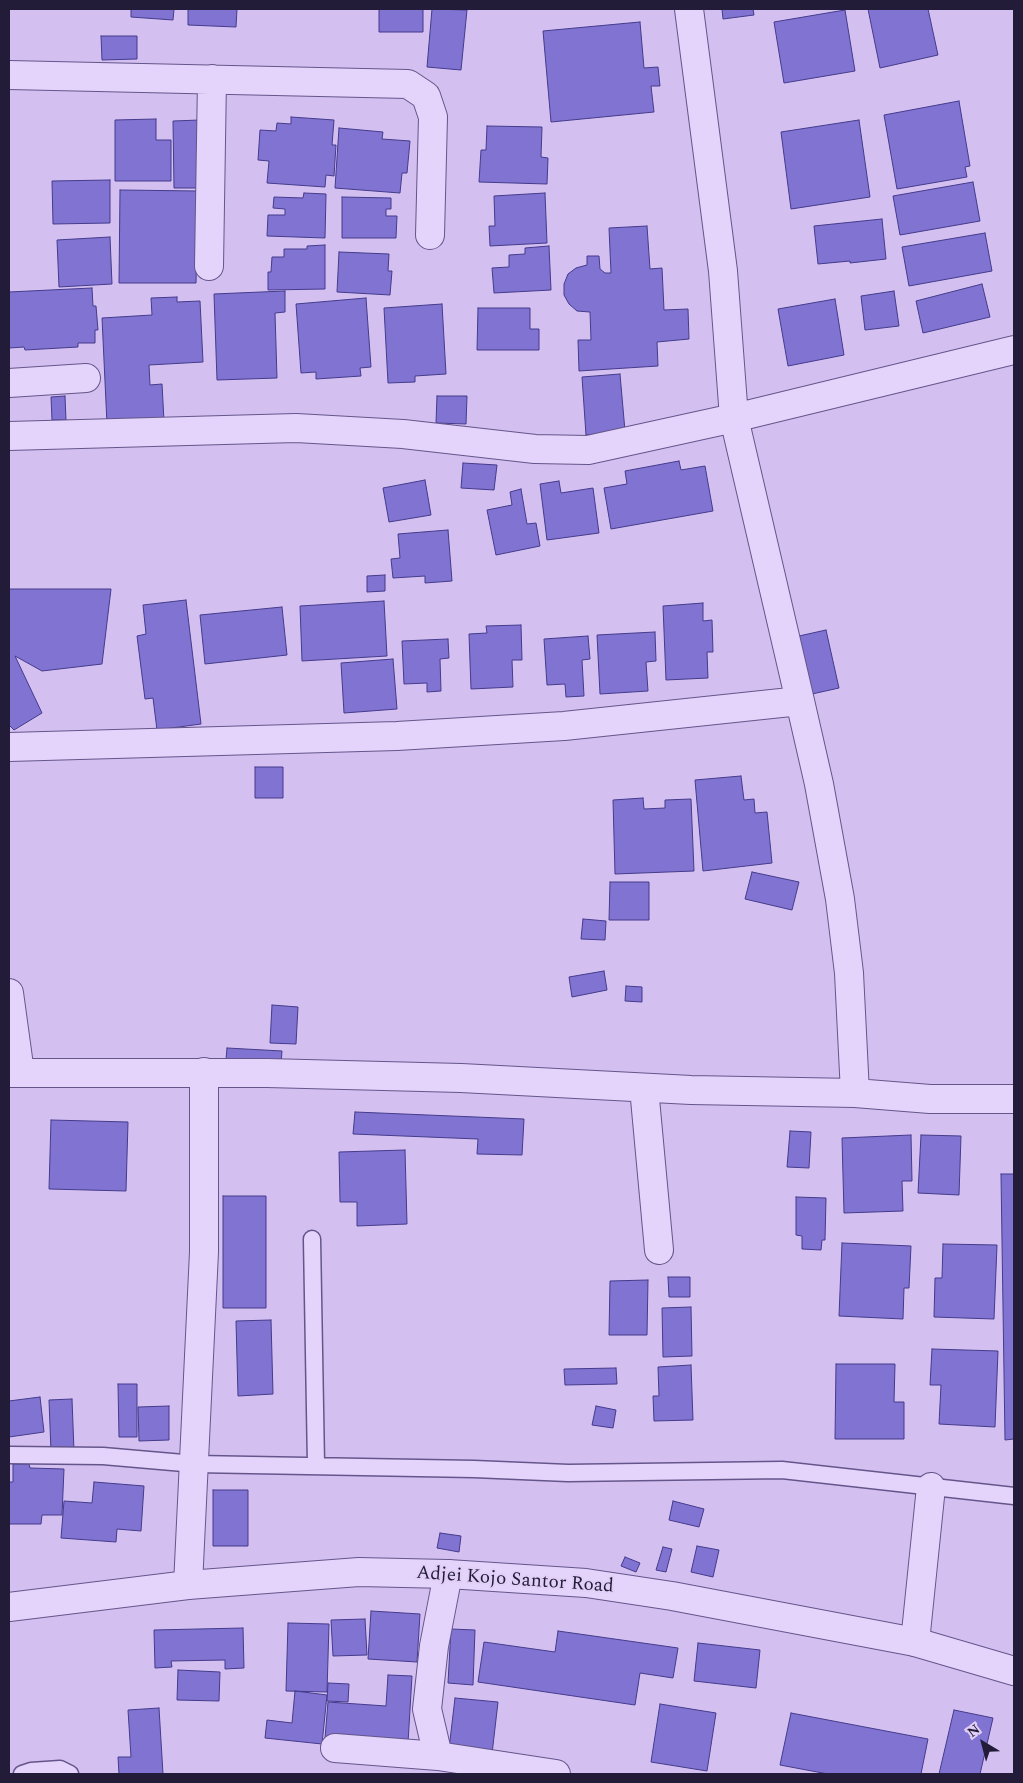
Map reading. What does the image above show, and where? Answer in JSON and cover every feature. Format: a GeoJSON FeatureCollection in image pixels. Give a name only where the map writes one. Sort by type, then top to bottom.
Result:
{"type":"FeatureCollection","features":[{"type":"Feature","properties":{"kind":"street"},"geometry":{"type":"LineString","coordinates":[[690,9],[723,271],[734,418],[819,784],[840,900],[849,973],[855,1093]]}},
{"type":"Feature","properties":{"kind":"street"},"geometry":{"type":"LineString","coordinates":[[9,75],[408,84],[426,96],[433,117],[430,235]]}},
{"type":"Feature","properties":{"kind":"street"},"geometry":{"type":"LineString","coordinates":[[209,266],[212,79]]}},
{"type":"Feature","properties":{"kind":"street"},"geometry":{"type":"LineString","coordinates":[[9,436],[296,428],[403,434],[535,449],[588,450],[734,418],[1014,350]]}},
{"type":"Feature","properties":{"kind":"street"},"geometry":{"type":"LineString","coordinates":[[9,384],[86,378]]}},
{"type":"Feature","properties":{"kind":"street"},"geometry":{"type":"LineString","coordinates":[[9,747],[397,736],[564,726],[800,701]]}},
{"type":"Feature","properties":{"kind":"street"},"geometry":{"type":"LineString","coordinates":[[9,993],[14,1073],[204,1072],[461,1078],[644,1088],[855,1093],[930,1099],[1014,1099]]}},
{"type":"Feature","properties":{"kind":"street"},"geometry":{"type":"LineString","coordinates":[[188,1586],[204,1252],[204,1072]]}},
{"type":"Feature","properties":{"kind":"street"},"geometry":{"type":"LineString","coordinates":[[644,1088],[659,1250]]}},
{"type":"Feature","properties":{"kind":"street"},"geometry":{"type":"LineString","coordinates":[[915,1642],[930,1487]]}},
{"type":"Feature","properties":{"kind":"street","name":"Adjei Kojo Santor Road"},"geometry":{"type":"LineString","coordinates":[[9,1607],[188,1586],[359,1572],[448,1574],[586,1583],[672,1596],[915,1642],[1014,1671]]}},
{"type":"Feature","properties":{"kind":"street"},"geometry":{"type":"LineString","coordinates":[[438,1756],[427,1709],[434,1646],[448,1574]]}},
{"type":"Feature","properties":{"kind":"street"},"geometry":{"type":"LineString","coordinates":[[335,1748],[438,1756],[556,1774]]}},
{"type":"Feature","properties":{"kind":"lane"},"geometry":{"type":"LineString","coordinates":[[312,1239],[316,1465]]}},
{"type":"Feature","properties":{"kind":"lane"},"geometry":{"type":"LineString","coordinates":[[9,1455],[103,1456],[195,1464],[316,1465],[568,1473],[782,1470],[1014,1496]]}},
{"type":"Feature","properties":{"kind":"lane"},"geometry":{"type":"LineString","coordinates":[[22,1774],[31,1771],[60,1770],[70,1774]]}},
{"type":"Feature","properties":{"kind":"building"},"geometry":{"type":"Polygon","coordinates":[[[131,9],[174,9],[173,20],[131,17],[131,9]]]}},
{"type":"Feature","properties":{"kind":"building"},"geometry":{"type":"Polygon","coordinates":[[[188,9],[237,9],[236,27],[188,25],[188,9]]]}},
{"type":"Feature","properties":{"kind":"building"},"geometry":{"type":"Polygon","coordinates":[[[379,9],[423,9],[423,32],[379,32],[379,9]]]}},
{"type":"Feature","properties":{"kind":"building"},"geometry":{"type":"Polygon","coordinates":[[[432,9],[467,10],[461,70],[427,67],[432,9]]]}},
{"type":"Feature","properties":{"kind":"building"},"geometry":{"type":"Polygon","coordinates":[[[722,9],[753,9],[754,15],[723,19],[722,9]]]}},
{"type":"Feature","properties":{"kind":"building"},"geometry":{"type":"Polygon","coordinates":[[[868,9],[928,9],[938,55],[880,68],[868,9]]]}},
{"type":"Feature","properties":{"kind":"building"},"geometry":{"type":"Polygon","coordinates":[[[845,10],[855,71],[784,83],[774,22],[845,10]]]}},
{"type":"Feature","properties":{"kind":"building"},"geometry":{"type":"Polygon","coordinates":[[[640,22],[644,68],[658,67],[660,86],[651,86],[654,112],[551,122],[543,31],[640,22]]]}},
{"type":"Feature","properties":{"kind":"building"},"geometry":{"type":"Polygon","coordinates":[[[101,36],[137,36],[137,59],[102,60],[101,36]]]}},
{"type":"Feature","properties":{"kind":"building"},"geometry":{"type":"Polygon","coordinates":[[[959,101],[970,166],[965,167],[967,177],[897,189],[884,115],[959,101]]]}},
{"type":"Feature","properties":{"kind":"building"},"geometry":{"type":"Polygon","coordinates":[[[291,117],[334,120],[332,145],[336,145],[334,176],[326,175],[325,187],[267,183],[269,161],[258,160],[260,130],[276,131],[277,123],[291,124],[291,117]]]}},
{"type":"Feature","properties":{"kind":"building"},"geometry":{"type":"Polygon","coordinates":[[[156,119],[156,140],[171,140],[171,181],[115,181],[115,120],[156,119]]]}},
{"type":"Feature","properties":{"kind":"building"},"geometry":{"type":"Polygon","coordinates":[[[200,120],[201,188],[174,188],[173,121],[200,120]]]}},
{"type":"Feature","properties":{"kind":"building"},"geometry":{"type":"Polygon","coordinates":[[[859,120],[870,197],[791,209],[781,132],[859,120]]]}},
{"type":"Feature","properties":{"kind":"building"},"geometry":{"type":"Polygon","coordinates":[[[487,126],[542,127],[541,157],[548,158],[547,184],[479,182],[481,150],[486,150],[487,126]]]}},
{"type":"Feature","properties":{"kind":"building"},"geometry":{"type":"Polygon","coordinates":[[[339,128],[383,132],[382,139],[410,141],[407,173],[402,173],[400,193],[335,188],[339,128]]]}},
{"type":"Feature","properties":{"kind":"building"},"geometry":{"type":"Polygon","coordinates":[[[110,180],[110,223],[53,224],[52,181],[110,180]]]}},
{"type":"Feature","properties":{"kind":"building"},"geometry":{"type":"Polygon","coordinates":[[[973,182],[980,221],[900,235],[893,196],[973,182]]]}},
{"type":"Feature","properties":{"kind":"building"},"geometry":{"type":"Polygon","coordinates":[[[120,190],[198,191],[196,283],[119,283],[120,190]]]}},
{"type":"Feature","properties":{"kind":"building"},"geometry":{"type":"Polygon","coordinates":[[[304,193],[326,194],[325,238],[267,236],[268,215],[285,215],[285,209],[273,208],[274,197],[303,198],[304,193]]]}},
{"type":"Feature","properties":{"kind":"building"},"geometry":{"type":"Polygon","coordinates":[[[545,193],[547,243],[490,246],[489,226],[495,226],[494,196],[545,193]]]}},
{"type":"Feature","properties":{"kind":"building"},"geometry":{"type":"Polygon","coordinates":[[[342,197],[391,198],[391,209],[386,209],[386,216],[397,216],[396,238],[342,238],[342,197]]]}},
{"type":"Feature","properties":{"kind":"building"},"geometry":{"type":"Polygon","coordinates":[[[882,219],[886,259],[818,264],[814,226],[882,219]]]}},
{"type":"Feature","properties":{"kind":"building"},"geometry":{"type":"Polygon","coordinates":[[[647,226],[650,269],[662,268],[664,310],[688,309],[689,339],[657,342],[658,366],[579,371],[578,340],[591,340],[590,312],[577,311],[569,304],[564,295],[564,284],[568,274],[576,268],[587,265],[587,256],[599,256],[600,269],[605,273],[611,273],[609,228],[647,226]]]}},
{"type":"Feature","properties":{"kind":"building"},"geometry":{"type":"Polygon","coordinates":[[[985,233],[992,271],[909,286],[902,247],[985,233]]]}},
{"type":"Feature","properties":{"kind":"building"},"geometry":{"type":"Polygon","coordinates":[[[110,237],[112,284],[59,287],[57,240],[110,237]]]}},
{"type":"Feature","properties":{"kind":"building"},"geometry":{"type":"Polygon","coordinates":[[[325,245],[325,289],[268,290],[268,272],[271,272],[272,257],[284,257],[284,249],[307,249],[307,246],[325,245]]]}},
{"type":"Feature","properties":{"kind":"building"},"geometry":{"type":"Polygon","coordinates":[[[549,246],[551,290],[494,293],[492,268],[509,267],[509,255],[525,254],[525,248],[549,246]]]}},
{"type":"Feature","properties":{"kind":"building"},"geometry":{"type":"Polygon","coordinates":[[[339,252],[389,254],[388,271],[392,271],[390,295],[337,292],[339,252]]]}},
{"type":"Feature","properties":{"kind":"building"},"geometry":{"type":"Polygon","coordinates":[[[982,284],[990,317],[923,333],[916,301],[982,284]]]}},
{"type":"Feature","properties":{"kind":"building"},"geometry":{"type":"Polygon","coordinates":[[[92,288],[93,306],[96,306],[98,330],[95,330],[95,343],[78,343],[78,347],[25,350],[24,347],[9,348],[9,292],[92,288]]]}},
{"type":"Feature","properties":{"kind":"building"},"geometry":{"type":"Polygon","coordinates":[[[285,291],[285,312],[275,313],[277,378],[217,380],[214,294],[285,291]]]}},
{"type":"Feature","properties":{"kind":"building"},"geometry":{"type":"Polygon","coordinates":[[[894,291],[899,326],[865,330],[861,296],[894,291]]]}},
{"type":"Feature","properties":{"kind":"building"},"geometry":{"type":"Polygon","coordinates":[[[177,297],[177,302],[200,301],[203,362],[149,365],[150,385],[162,384],[164,421],[107,424],[102,318],[152,315],[151,298],[177,297]]]}},
{"type":"Feature","properties":{"kind":"building"},"geometry":{"type":"Polygon","coordinates":[[[366,298],[371,367],[360,368],[361,376],[316,379],[316,372],[301,373],[296,304],[366,298]]]}},
{"type":"Feature","properties":{"kind":"building"},"geometry":{"type":"Polygon","coordinates":[[[835,299],[844,355],[788,366],[778,309],[835,299]]]}},
{"type":"Feature","properties":{"kind":"building"},"geometry":{"type":"Polygon","coordinates":[[[442,304],[446,374],[415,376],[415,382],[388,383],[384,308],[442,304]]]}},
{"type":"Feature","properties":{"kind":"building"},"geometry":{"type":"Polygon","coordinates":[[[478,308],[530,308],[530,329],[539,329],[539,350],[477,350],[478,308]]]}},
{"type":"Feature","properties":{"kind":"building"},"geometry":{"type":"Polygon","coordinates":[[[620,374],[625,431],[586,435],[582,377],[620,374]]]}},
{"type":"Feature","properties":{"kind":"building"},"geometry":{"type":"Polygon","coordinates":[[[65,396],[66,420],[52,420],[51,397],[65,396]]]}},
{"type":"Feature","properties":{"kind":"building"},"geometry":{"type":"Polygon","coordinates":[[[437,396],[467,396],[466,424],[436,423],[437,396]]]}},
{"type":"Feature","properties":{"kind":"building"},"geometry":{"type":"Polygon","coordinates":[[[679,461],[681,470],[705,466],[713,511],[611,529],[604,488],[627,484],[625,471],[679,461]]]}},
{"type":"Feature","properties":{"kind":"building"},"geometry":{"type":"Polygon","coordinates":[[[463,463],[497,465],[494,490],[461,488],[463,463]]]}},
{"type":"Feature","properties":{"kind":"building"},"geometry":{"type":"Polygon","coordinates":[[[425,480],[431,515],[389,522],[383,488],[425,480]]]}},
{"type":"Feature","properties":{"kind":"building"},"geometry":{"type":"Polygon","coordinates":[[[559,481],[561,493],[593,488],[599,533],[547,540],[540,484],[559,481]]]}},
{"type":"Feature","properties":{"kind":"building"},"geometry":{"type":"Polygon","coordinates":[[[521,489],[527,524],[536,523],[540,546],[496,555],[487,510],[512,505],[510,492],[521,489]]]}},
{"type":"Feature","properties":{"kind":"building"},"geometry":{"type":"Polygon","coordinates":[[[448,530],[452,581],[425,583],[425,576],[393,578],[391,559],[400,558],[398,534],[448,530]]]}},
{"type":"Feature","properties":{"kind":"building"},"geometry":{"type":"Polygon","coordinates":[[[385,575],[385,591],[367,592],[367,576],[385,575]]]}},
{"type":"Feature","properties":{"kind":"building"},"geometry":{"type":"Polygon","coordinates":[[[9,589],[111,589],[102,664],[42,671],[15,656],[42,713],[14,730],[9,725],[9,589]]]}},
{"type":"Feature","properties":{"kind":"building"},"geometry":{"type":"Polygon","coordinates":[[[186,600],[201,724],[157,730],[153,698],[145,699],[137,636],[146,634],[143,605],[186,600]]]}},
{"type":"Feature","properties":{"kind":"building"},"geometry":{"type":"Polygon","coordinates":[[[384,601],[387,656],[302,661],[300,606],[384,601]]]}},
{"type":"Feature","properties":{"kind":"building"},"geometry":{"type":"Polygon","coordinates":[[[703,603],[703,621],[712,620],[713,652],[707,652],[708,678],[666,680],[663,606],[703,603]]]}},
{"type":"Feature","properties":{"kind":"building"},"geometry":{"type":"Polygon","coordinates":[[[282,607],[287,655],[205,664],[200,615],[282,607]]]}},
{"type":"Feature","properties":{"kind":"building"},"geometry":{"type":"Polygon","coordinates":[[[521,625],[522,660],[512,660],[513,687],[471,689],[469,634],[487,633],[486,626],[521,625]]]}},
{"type":"Feature","properties":{"kind":"building"},"geometry":{"type":"Polygon","coordinates":[[[826,630],[839,688],[812,694],[799,636],[826,630]]]}},
{"type":"Feature","properties":{"kind":"building"},"geometry":{"type":"Polygon","coordinates":[[[655,632],[656,661],[646,662],[648,691],[600,694],[597,635],[655,632]]]}},
{"type":"Feature","properties":{"kind":"building"},"geometry":{"type":"Polygon","coordinates":[[[588,636],[590,659],[582,660],[584,696],[566,697],[565,684],[547,685],[544,639],[588,636]]]}},
{"type":"Feature","properties":{"kind":"building"},"geometry":{"type":"Polygon","coordinates":[[[448,639],[449,658],[440,659],[441,691],[427,692],[427,683],[404,684],[402,641],[448,639]]]}},
{"type":"Feature","properties":{"kind":"building"},"geometry":{"type":"Polygon","coordinates":[[[393,659],[397,709],[344,713],[341,663],[393,659]]]}},
{"type":"Feature","properties":{"kind":"building"},"geometry":{"type":"Polygon","coordinates":[[[255,767],[283,767],[283,798],[255,798],[255,767]]]}},
{"type":"Feature","properties":{"kind":"building"},"geometry":{"type":"Polygon","coordinates":[[[741,776],[744,800],[754,799],[755,813],[767,812],[772,863],[703,871],[695,780],[741,776]]]}},
{"type":"Feature","properties":{"kind":"building"},"geometry":{"type":"Polygon","coordinates":[[[643,798],[644,809],[665,808],[665,800],[691,799],[694,871],[615,874],[613,800],[643,798]]]}},
{"type":"Feature","properties":{"kind":"building"},"geometry":{"type":"Polygon","coordinates":[[[752,872],[799,882],[792,910],[745,899],[752,872]]]}},
{"type":"Feature","properties":{"kind":"building"},"geometry":{"type":"Polygon","coordinates":[[[610,882],[649,882],[649,920],[609,920],[610,882]]]}},
{"type":"Feature","properties":{"kind":"building"},"geometry":{"type":"Polygon","coordinates":[[[583,919],[606,921],[605,940],[581,939],[583,919]]]}},
{"type":"Feature","properties":{"kind":"building"},"geometry":{"type":"Polygon","coordinates":[[[604,971],[607,990],[572,997],[569,977],[604,971]]]}},
{"type":"Feature","properties":{"kind":"building"},"geometry":{"type":"Polygon","coordinates":[[[626,986],[642,987],[642,1002],[625,1001],[626,986]]]}},
{"type":"Feature","properties":{"kind":"building"},"geometry":{"type":"Polygon","coordinates":[[[272,1005],[298,1007],[296,1044],[270,1043],[272,1005]]]}},
{"type":"Feature","properties":{"kind":"building"},"geometry":{"type":"Polygon","coordinates":[[[227,1048],[282,1051],[281,1064],[226,1060],[227,1048]]]}},
{"type":"Feature","properties":{"kind":"building"},"geometry":{"type":"Polygon","coordinates":[[[355,1112],[524,1119],[522,1155],[477,1154],[478,1139],[353,1134],[355,1112]]]}},
{"type":"Feature","properties":{"kind":"building"},"geometry":{"type":"Polygon","coordinates":[[[51,1120],[128,1122],[126,1191],[49,1189],[51,1120]]]}},
{"type":"Feature","properties":{"kind":"building"},"geometry":{"type":"Polygon","coordinates":[[[790,1131],[811,1132],[809,1168],[787,1167],[790,1131]]]}},
{"type":"Feature","properties":{"kind":"building"},"geometry":{"type":"Polygon","coordinates":[[[911,1135],[912,1181],[902,1181],[903,1211],[844,1213],[842,1138],[911,1135]]]}},
{"type":"Feature","properties":{"kind":"building"},"geometry":{"type":"Polygon","coordinates":[[[921,1135],[961,1136],[959,1195],[918,1193],[921,1135]]]}},
{"type":"Feature","properties":{"kind":"building"},"geometry":{"type":"Polygon","coordinates":[[[405,1150],[407,1224],[357,1226],[357,1202],[340,1202],[339,1152],[405,1150]]]}},
{"type":"Feature","properties":{"kind":"building"},"geometry":{"type":"Polygon","coordinates":[[[1001,1174],[1014,1174],[1014,1439],[1005,1440],[1001,1174]]]}},
{"type":"Feature","properties":{"kind":"building"},"geometry":{"type":"Polygon","coordinates":[[[223,1196],[266,1196],[266,1308],[223,1308],[223,1196]]]}},
{"type":"Feature","properties":{"kind":"building"},"geometry":{"type":"Polygon","coordinates":[[[796,1197],[826,1198],[825,1240],[822,1240],[821,1250],[802,1249],[802,1236],[796,1235],[796,1197]]]}},
{"type":"Feature","properties":{"kind":"building"},"geometry":{"type":"Polygon","coordinates":[[[842,1243],[911,1246],[909,1288],[904,1288],[903,1319],[839,1316],[842,1243]]]}},
{"type":"Feature","properties":{"kind":"building"},"geometry":{"type":"Polygon","coordinates":[[[943,1244],[997,1245],[994,1319],[934,1317],[935,1278],[942,1278],[943,1244]]]}},
{"type":"Feature","properties":{"kind":"building"},"geometry":{"type":"Polygon","coordinates":[[[668,1277],[690,1277],[690,1297],[669,1297],[668,1277]]]}},
{"type":"Feature","properties":{"kind":"building"},"geometry":{"type":"Polygon","coordinates":[[[648,1280],[647,1335],[609,1335],[610,1281],[648,1280]]]}},
{"type":"Feature","properties":{"kind":"building"},"geometry":{"type":"Polygon","coordinates":[[[691,1307],[692,1356],[663,1357],[662,1308],[691,1307]]]}},
{"type":"Feature","properties":{"kind":"building"},"geometry":{"type":"Polygon","coordinates":[[[271,1320],[273,1394],[238,1396],[236,1321],[271,1320]]]}},
{"type":"Feature","properties":{"kind":"building"},"geometry":{"type":"Polygon","coordinates":[[[932,1349],[998,1351],[995,1427],[939,1424],[941,1385],[930,1385],[932,1349]]]}},
{"type":"Feature","properties":{"kind":"building"},"geometry":{"type":"Polygon","coordinates":[[[836,1364],[895,1364],[894,1402],[904,1402],[904,1439],[835,1439],[836,1364]]]}},
{"type":"Feature","properties":{"kind":"building"},"geometry":{"type":"Polygon","coordinates":[[[691,1365],[693,1420],[654,1421],[653,1396],[659,1396],[658,1367],[691,1365]]]}},
{"type":"Feature","properties":{"kind":"building"},"geometry":{"type":"Polygon","coordinates":[[[616,1368],[617,1384],[565,1385],[564,1369],[616,1368]]]}},
{"type":"Feature","properties":{"kind":"building"},"geometry":{"type":"Polygon","coordinates":[[[118,1384],[137,1384],[137,1437],[119,1437],[118,1384]]]}},
{"type":"Feature","properties":{"kind":"building"},"geometry":{"type":"Polygon","coordinates":[[[40,1397],[44,1432],[9,1437],[9,1401],[40,1397]]]}},
{"type":"Feature","properties":{"kind":"building"},"geometry":{"type":"Polygon","coordinates":[[[72,1399],[74,1451],[51,1452],[49,1400],[72,1399]]]}},
{"type":"Feature","properties":{"kind":"building"},"geometry":{"type":"Polygon","coordinates":[[[169,1406],[169,1440],[139,1441],[138,1407],[169,1406]]]}},
{"type":"Feature","properties":{"kind":"building"},"geometry":{"type":"Polygon","coordinates":[[[596,1406],[616,1410],[613,1428],[592,1425],[596,1406]]]}},
{"type":"Feature","properties":{"kind":"building"},"geometry":{"type":"Polygon","coordinates":[[[13,1464],[29,1464],[30,1468],[64,1469],[62,1515],[42,1515],[41,1524],[9,1524],[9,1482],[13,1482],[13,1464]]]}},
{"type":"Feature","properties":{"kind":"building"},"geometry":{"type":"Polygon","coordinates":[[[94,1482],[144,1486],[141,1531],[117,1529],[116,1542],[61,1538],[64,1501],[92,1503],[94,1482]]]}},
{"type":"Feature","properties":{"kind":"building"},"geometry":{"type":"Polygon","coordinates":[[[213,1490],[248,1490],[248,1546],[213,1546],[213,1490]]]}},
{"type":"Feature","properties":{"kind":"building"},"geometry":{"type":"Polygon","coordinates":[[[673,1501],[704,1509],[699,1527],[669,1520],[673,1501]]]}},
{"type":"Feature","properties":{"kind":"building"},"geometry":{"type":"Polygon","coordinates":[[[440,1533],[461,1536],[459,1552],[437,1548],[440,1533]]]}},
{"type":"Feature","properties":{"kind":"building"},"geometry":{"type":"Polygon","coordinates":[[[697,1546],[719,1550],[713,1577],[691,1572],[697,1546]]]}},
{"type":"Feature","properties":{"kind":"building"},"geometry":{"type":"Polygon","coordinates":[[[663,1547],[672,1549],[666,1572],[656,1570],[663,1547]]]}},
{"type":"Feature","properties":{"kind":"building"},"geometry":{"type":"Polygon","coordinates":[[[625,1557],[640,1563],[636,1572],[621,1566],[625,1557]]]}},
{"type":"Feature","properties":{"kind":"building"},"geometry":{"type":"Polygon","coordinates":[[[371,1611],[420,1614],[417,1662],[368,1659],[371,1611]]]}},
{"type":"Feature","properties":{"kind":"building"},"geometry":{"type":"Polygon","coordinates":[[[365,1619],[367,1655],[333,1656],[331,1620],[365,1619]]]}},
{"type":"Feature","properties":{"kind":"building"},"geometry":{"type":"Polygon","coordinates":[[[288,1623],[329,1624],[327,1692],[286,1691],[288,1623]]]}},
{"type":"Feature","properties":{"kind":"building"},"geometry":{"type":"Polygon","coordinates":[[[243,1628],[244,1668],[225,1669],[225,1660],[171,1661],[172,1667],[155,1668],[154,1630],[243,1628]]]}},
{"type":"Feature","properties":{"kind":"building"},"geometry":{"type":"Polygon","coordinates":[[[451,1629],[475,1630],[473,1685],[448,1683],[451,1629]]]}},
{"type":"Feature","properties":{"kind":"building"},"geometry":{"type":"Polygon","coordinates":[[[558,1631],[678,1648],[673,1678],[640,1673],[635,1705],[478,1682],[484,1642],[555,1652],[558,1631]]]}},
{"type":"Feature","properties":{"kind":"building"},"geometry":{"type":"Polygon","coordinates":[[[698,1643],[760,1650],[756,1688],[694,1681],[698,1643]]]}},
{"type":"Feature","properties":{"kind":"building"},"geometry":{"type":"Polygon","coordinates":[[[178,1670],[220,1672],[219,1701],[177,1700],[178,1670]]]}},
{"type":"Feature","properties":{"kind":"building"},"geometry":{"type":"Polygon","coordinates":[[[388,1675],[412,1676],[408,1743],[325,1738],[328,1702],[386,1706],[388,1675]]]}},
{"type":"Feature","properties":{"kind":"building"},"geometry":{"type":"Polygon","coordinates":[[[328,1683],[349,1684],[348,1702],[327,1701],[328,1683]]]}},
{"type":"Feature","properties":{"kind":"building"},"geometry":{"type":"Polygon","coordinates":[[[295,1691],[327,1695],[322,1744],[265,1738],[267,1720],[292,1723],[295,1691]]]}},
{"type":"Feature","properties":{"kind":"building"},"geometry":{"type":"Polygon","coordinates":[[[455,1698],[498,1702],[492,1754],[449,1749],[455,1698]]]}},
{"type":"Feature","properties":{"kind":"building"},"geometry":{"type":"Polygon","coordinates":[[[660,1704],[716,1713],[707,1771],[651,1762],[660,1704]]]}},
{"type":"Feature","properties":{"kind":"building"},"geometry":{"type":"Polygon","coordinates":[[[159,1708],[163,1774],[119,1774],[118,1757],[131,1757],[128,1710],[159,1708]]]}},
{"type":"Feature","properties":{"kind":"building"},"geometry":{"type":"Polygon","coordinates":[[[954,1710],[993,1718],[980,1774],[939,1774],[954,1710]]]}},
{"type":"Feature","properties":{"kind":"building"},"geometry":{"type":"Polygon","coordinates":[[[791,1713],[928,1739],[921,1774],[828,1774],[780,1765],[791,1713]]]}}]}
